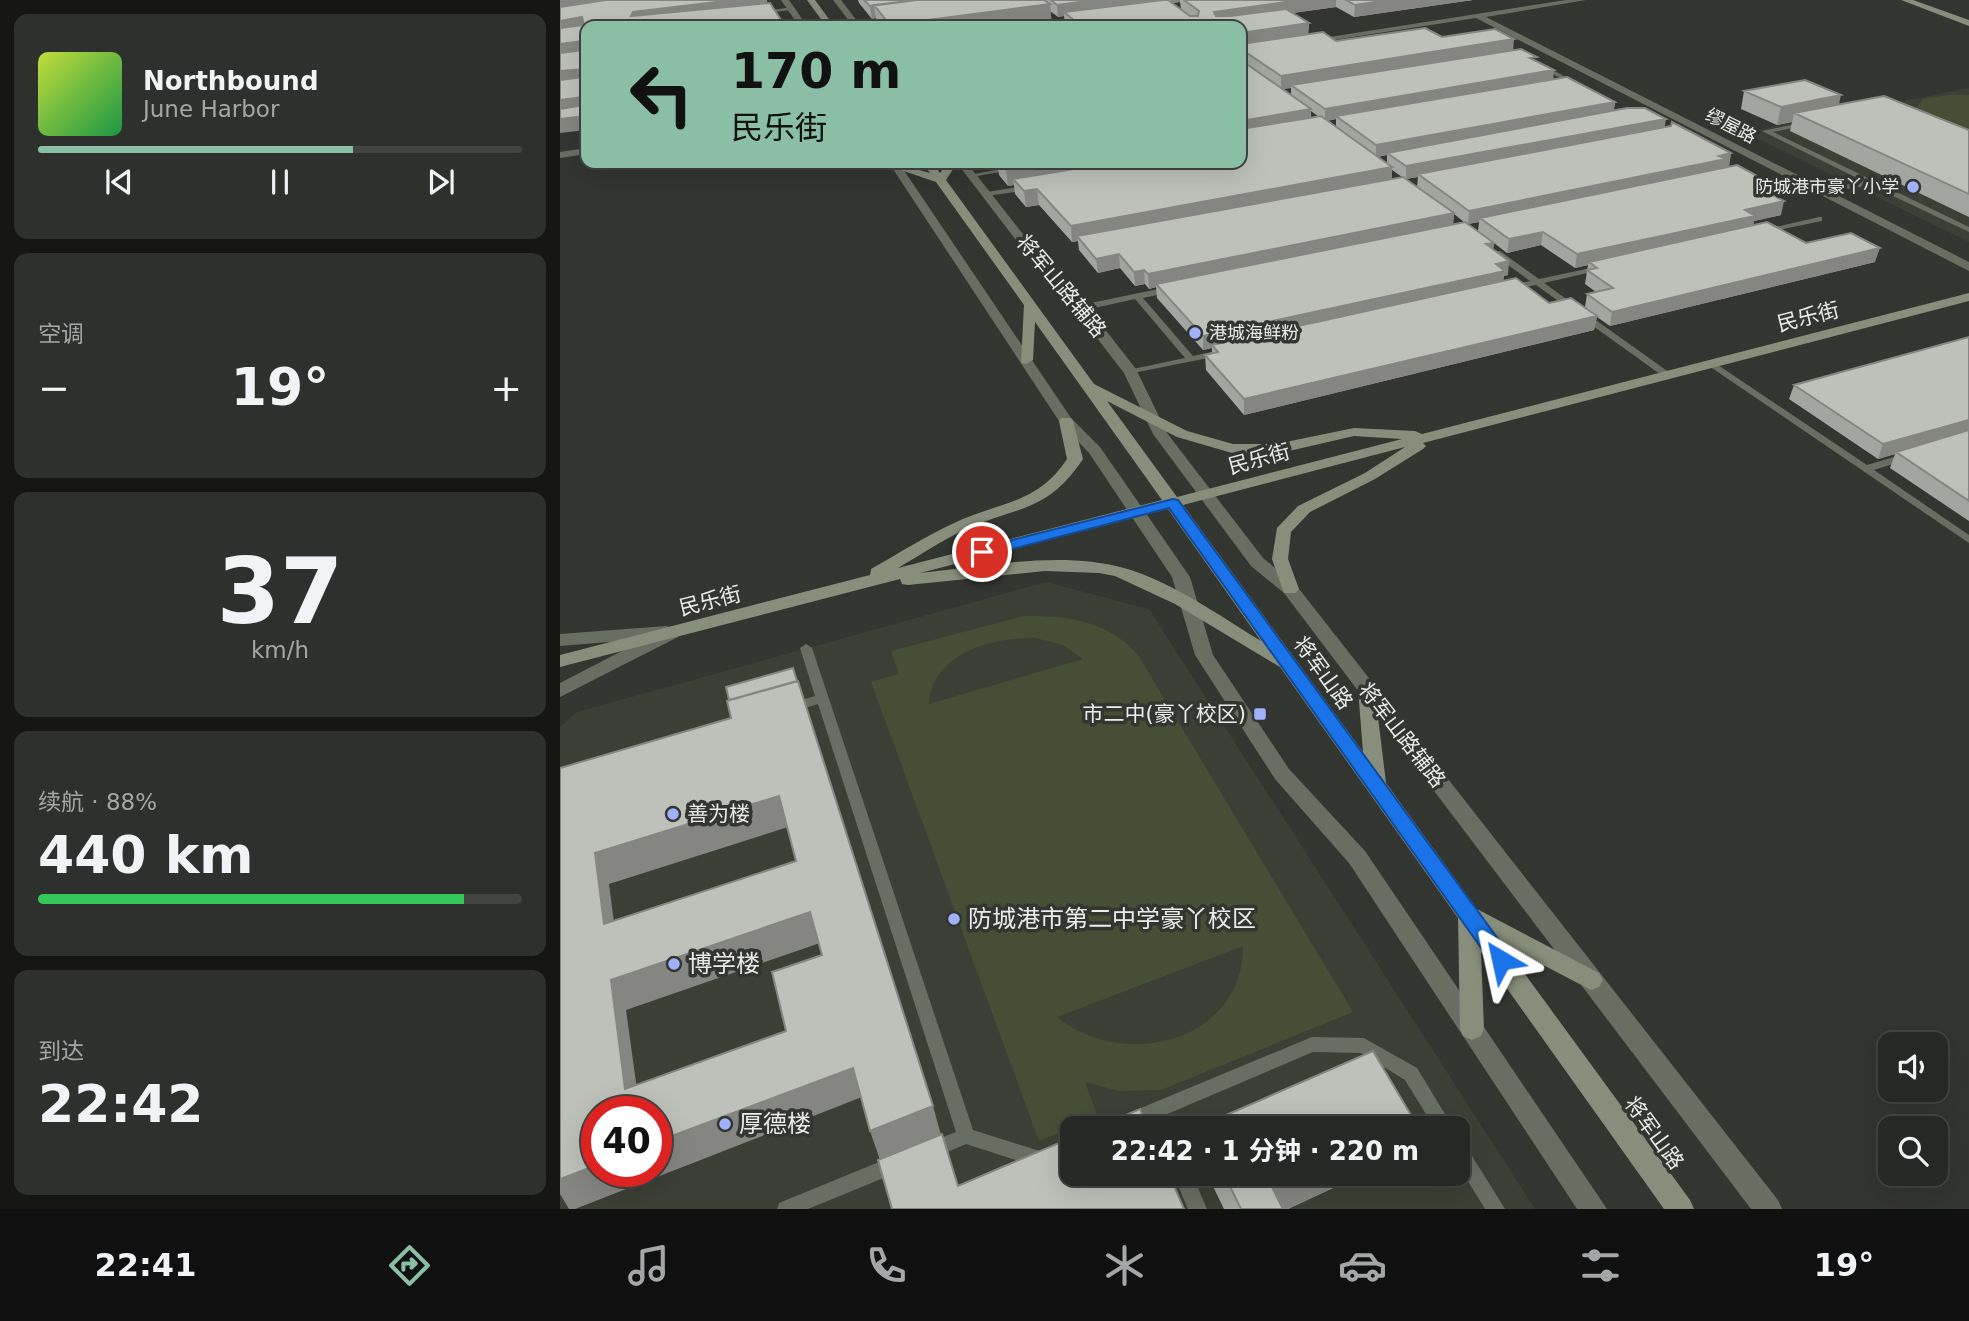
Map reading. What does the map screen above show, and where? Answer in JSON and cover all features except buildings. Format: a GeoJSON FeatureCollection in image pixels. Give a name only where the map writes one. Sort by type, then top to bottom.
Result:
{"type":"FeatureCollection","features":[{"type":"Feature","properties":{"kind":"street"},"geometry":{"type":"LineString","coordinates":[[811,0],[826,21]]}},
{"type":"Feature","properties":{"kind":"street"},"geometry":{"type":"LineString","coordinates":[[1293,44],[1582,0]]}},
{"type":"Feature","properties":{"kind":"street"},"geometry":{"type":"LineString","coordinates":[[1905,0],[1969,23]]}},
{"type":"Feature","properties":{"kind":"street"},"geometry":{"type":"LineString","coordinates":[[838,1],[853,21]]}},
{"type":"Feature","properties":{"kind":"street"},"geometry":{"type":"LineString","coordinates":[[788,4],[800,21]]}},
{"type":"Feature","properties":{"kind":"street","name":"缪屋路"},"geometry":{"type":"LineString","coordinates":[[1478,16],[1969,267]]}},
{"type":"Feature","properties":{"kind":"street"},"geometry":{"type":"LineString","coordinates":[[560,155],[581,151]]}},
{"type":"Feature","properties":{"kind":"street"},"geometry":{"type":"LineString","coordinates":[[897,168],[1066,421],[1095,450],[1181,577],[1204,655],[1282,774],[1357,857],[1593,1209]]}},
{"type":"Feature","properties":{"kind":"street"},"geometry":{"type":"LineString","coordinates":[[904,168],[941,180],[949,168]]}},
{"type":"Feature","properties":{"kind":"street","name":"将军山路"},"geometry":{"type":"LineString","coordinates":[[932,168],[1680,1209]]}},
{"type":"Feature","properties":{"kind":"street","name":"将军山路辅路"},"geometry":{"type":"LineString","coordinates":[[967,169],[1055,283],[1081,308],[1131,372],[1160,434],[1257,562],[1290,589],[1762,1202]]}},
{"type":"Feature","properties":{"kind":"street","name":"民乐街"},"geometry":{"type":"LineString","coordinates":[[560,661],[1969,297]]}},
{"type":"Feature","properties":{"kind":"street"},"geometry":{"type":"LineString","coordinates":[[1026,360],[1030,305]]}},
{"type":"Feature","properties":{"kind":"street"},"geometry":{"type":"LineString","coordinates":[[1088,386],[1209,444],[1232,448],[1276,449],[1354,432],[1433,436]]}},
{"type":"Feature","properties":{"kind":"street"},"geometry":{"type":"LineString","coordinates":[[856,585],[960,526],[1036,502],[1064,479],[1075,459],[1066,421]]}},
{"type":"Feature","properties":{"kind":"street"},"geometry":{"type":"LineString","coordinates":[[1290,589],[1280,559],[1283,531],[1304,509],[1370,476],[1433,436]]}},
{"type":"Feature","properties":{"kind":"street"},"geometry":{"type":"LineString","coordinates":[[856,585],[1074,565],[1119,572],[1191,608],[1290,666]]}},
{"type":"Feature","properties":{"kind":"street"},"geometry":{"type":"LineString","coordinates":[[560,640],[674,632]]}},
{"type":"Feature","properties":{"kind":"street"},"geometry":{"type":"LineString","coordinates":[[560,691],[674,632]]}},
{"type":"Feature","properties":{"kind":"street"},"geometry":{"type":"LineString","coordinates":[[1367,689],[1377,787]]}},
{"type":"Feature","properties":{"kind":"street"},"geometry":{"type":"LineString","coordinates":[[1472,1029],[1469,915],[1591,981]]}},
{"type":"Feature","properties":{"kind":"street"},"geometry":{"type":"LineString","coordinates":[[1762,1202],[1783,1209]]}},
{"type":"Feature","properties":{"kind":"lane"},"geometry":{"type":"LineString","coordinates":[[838,1],[857,0]]}},
{"type":"Feature","properties":{"kind":"lane"},"geometry":{"type":"LineString","coordinates":[[749,13],[788,4]]}},
{"type":"Feature","properties":{"kind":"lane"},"geometry":{"type":"LineString","coordinates":[[1048,16],[1054,21]]}},
{"type":"Feature","properties":{"kind":"lane"},"geometry":{"type":"LineString","coordinates":[[885,21],[906,18]]}},
{"type":"Feature","properties":{"kind":"lane"},"geometry":{"type":"LineString","coordinates":[[1076,21],[1093,18]]}},
{"type":"Feature","properties":{"kind":"lane"},"geometry":{"type":"LineString","coordinates":[[1531,61],[1586,90]]}},
{"type":"Feature","properties":{"kind":"lane"},"geometry":{"type":"LineString","coordinates":[[1561,85],[1574,83]]}},
{"type":"Feature","properties":{"kind":"lane"},"geometry":{"type":"LineString","coordinates":[[1819,121],[1766,131],[1969,230]]}},
{"type":"Feature","properties":{"kind":"lane"},"geometry":{"type":"LineString","coordinates":[[1823,192],[1871,182]]}},
{"type":"Feature","properties":{"kind":"lane"},"geometry":{"type":"LineString","coordinates":[[987,194],[1042,185]]}},
{"type":"Feature","properties":{"kind":"lane"},"geometry":{"type":"LineString","coordinates":[[1752,234],[1819,219]]}},
{"type":"Feature","properties":{"kind":"lane"},"geometry":{"type":"LineString","coordinates":[[1486,244],[1667,375]]}},
{"type":"Feature","properties":{"kind":"lane"},"geometry":{"type":"LineString","coordinates":[[1497,290],[1618,264]]}},
{"type":"Feature","properties":{"kind":"lane"},"geometry":{"type":"LineString","coordinates":[[1081,308],[1178,288]]}},
{"type":"Feature","properties":{"kind":"lane"},"geometry":{"type":"LineString","coordinates":[[1137,296],[1191,359]]}},
{"type":"Feature","properties":{"kind":"lane"},"geometry":{"type":"LineString","coordinates":[[1131,372],[1231,350]]}},
{"type":"Feature","properties":{"kind":"lane"},"geometry":{"type":"LineString","coordinates":[[1712,364],[1969,540]]}},
{"type":"Feature","properties":{"kind":"lane"},"geometry":{"type":"LineString","coordinates":[[1865,469],[1917,453]]}},
{"type":"Feature","properties":{"kind":"lane"},"geometry":{"type":"LineString","coordinates":[[806,648],[966,1136]]}},
{"type":"Feature","properties":{"kind":"lane"},"geometry":{"type":"LineString","coordinates":[[770,713],[822,698]]}},
{"type":"Feature","properties":{"kind":"lane"},"geometry":{"type":"LineString","coordinates":[[1142,1116],[1312,1044],[1364,1046],[1411,1074],[1437,1116]]}},
{"type":"Feature","properties":{"kind":"lane"},"geometry":{"type":"LineString","coordinates":[[1154,1111],[1156,1116]]}},
{"type":"Feature","properties":{"kind":"lane"},"geometry":{"type":"LineString","coordinates":[[786,1209],[966,1136],[1037,1160],[1060,1150]]}},
{"type":"Feature","properties":{"kind":"lane"},"geometry":{"type":"LineString","coordinates":[[1470,1168],[1496,1209]]}},
{"type":"Feature","properties":{"kind":"lane"},"geometry":{"type":"LineString","coordinates":[[1187,1186],[1198,1209]]}},
{"type":"Feature","properties":{"kind":"shaded area","name":"防城港市豪丫小学"},"geometry":{"type":"Polygon","coordinates":[[[1969,88],[1969,242],[1744,132],[1969,88]]]}},
{"type":"Feature","properties":{"kind":"shaded area","name":"防城港市第二中学豪丫校区"},"geometry":{"type":"Polygon","coordinates":[[[1046,582],[1149,609],[1535,1209],[560,1209],[560,727],[577,712],[1046,582]]]}},
{"type":"Feature","properties":{"kind":"green space"},"geometry":{"type":"Polygon","coordinates":[[[1969,95],[1969,135],[1916,108],[1923,99],[1969,95]]]}},
{"type":"Feature","properties":{"kind":"green space"},"geometry":{"type":"Polygon","coordinates":[[[1024,616],[1086,622],[1114,634],[1138,655],[1353,1012],[1161,1090],[1119,1091],[1085,1082],[1098,1116],[1060,1116],[1060,1132],[1039,1141],[871,682],[899,674],[891,651],[1024,616]],[[1019,638],[984,645],[967,652],[953,660],[941,672],[933,686],[929,704],[1083,659],[1063,645],[1035,638],[1019,638]],[[1243,946],[1057,1017],[1084,1033],[1114,1042],[1145,1044],[1175,1038],[1202,1025],[1223,1006],[1238,979],[1243,946]]]}},
{"type":"Feature","properties":{"kind":"place","name":"防城港市豪丫小学"},"geometry":{"type":"Point","coordinates":[1913,187]}},
{"type":"Feature","properties":{"kind":"place","name":"港城海鲜粉"},"geometry":{"type":"Point","coordinates":[1195,333]}},
{"type":"Feature","properties":{"kind":"place","name":"市二中(豪丫校区)"},"geometry":{"type":"Point","coordinates":[1260,714]}},
{"type":"Feature","properties":{"kind":"place","name":"善为楼"},"geometry":{"type":"Point","coordinates":[673,814]}},
{"type":"Feature","properties":{"kind":"place","name":"防城港市第二中学豪丫校区"},"geometry":{"type":"Point","coordinates":[954,919]}},
{"type":"Feature","properties":{"kind":"place","name":"博学楼"},"geometry":{"type":"Point","coordinates":[674,964]}},
{"type":"Feature","properties":{"kind":"place","name":"厚德楼"},"geometry":{"type":"Point","coordinates":[725,1124]}},
{"type":"Feature","properties":{"kind":"route"},"geometry":{"type":"LineString","coordinates":[[982,552],[1173,503],[1501,960]]}}]}
